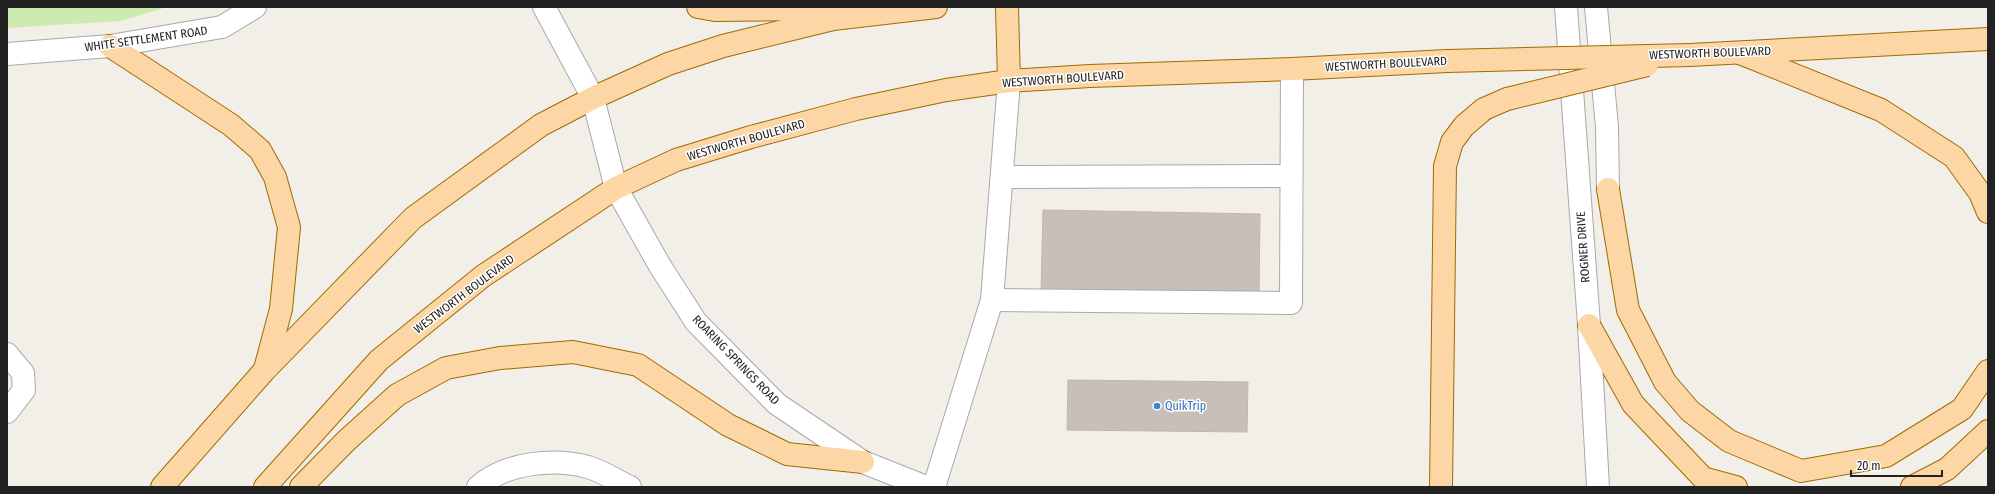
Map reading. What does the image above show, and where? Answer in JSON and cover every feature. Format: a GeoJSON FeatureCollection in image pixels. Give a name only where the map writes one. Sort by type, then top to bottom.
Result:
{"type":"FeatureCollection","features":[{"type":"Feature","properties":{"kind":"main road"},"geometry":{"type":"LineString","coordinates":[[698,7],[715,10],[910,9]]}},
{"type":"Feature","properties":{"kind":"main road"},"geometry":{"type":"LineString","coordinates":[[162,487],[264,371],[413,218],[541,125],[593,98],[668,64],[723,46],[833,19],[936,7]]}},
{"type":"Feature","properties":{"kind":"main road"},"geometry":{"type":"LineString","coordinates":[[1007,7],[1010,81]]}},
{"type":"Feature","properties":{"kind":"main road","name":"WESTWORTH BOULEVARD"},"geometry":{"type":"LineString","coordinates":[[265,487],[379,360],[483,276],[616,188],[676,160],[758,135],[864,107],[946,90],[1010,81],[1090,76],[1292,69],[1447,61],[1740,53],[1988,39]]}},
{"type":"Feature","properties":{"kind":"main road"},"geometry":{"type":"LineString","coordinates":[[110,46],[231,125],[260,150],[275,177],[289,227],[280,309],[264,371]]}},
{"type":"Feature","properties":{"kind":"main road"},"geometry":{"type":"LineString","coordinates":[[1740,53],[1881,110],[1954,157],[1980,193],[1988,212]]}},
{"type":"Feature","properties":{"kind":"main road"},"geometry":{"type":"LineString","coordinates":[[1441,487],[1445,166],[1452,142],[1464,126],[1484,108],[1507,99],[1690,55]]}},
{"type":"Feature","properties":{"kind":"main road"},"geometry":{"type":"LineString","coordinates":[[1608,189],[1628,310],[1665,382],[1690,411],[1729,441],[1801,471],[1886,456],[1962,409],[1988,371]]}},
{"type":"Feature","properties":{"kind":"main road"},"geometry":{"type":"LineString","coordinates":[[1589,326],[1633,404],[1703,478],[1736,487]]}},
{"type":"Feature","properties":{"kind":"main road"},"geometry":{"type":"LineString","coordinates":[[301,487],[346,442],[397,395],[446,368],[500,358],[573,352],[638,365],[728,425],[787,454],[863,462]]}},
{"type":"Feature","properties":{"kind":"main road"},"geometry":{"type":"LineString","coordinates":[[1912,487],[1947,469],[1988,431]]}},
{"type":"Feature","properties":{"kind":"street","name":"WHITE SETTLEMENT ROAD"},"geometry":{"type":"LineString","coordinates":[[7,54],[110,46],[222,27],[255,7]]}},
{"type":"Feature","properties":{"kind":"street","name":"ROARING SPRINGS ROAD"},"geometry":{"type":"LineString","coordinates":[[544,7],[593,98],[616,188],[660,266],[696,322],[777,404],[863,462],[926,487]]}},
{"type":"Feature","properties":{"kind":"street","name":"ROGNER DRIVE"},"geometry":{"type":"LineString","coordinates":[[1566,7],[1589,326],[1598,487]]}},
{"type":"Feature","properties":{"kind":"street"},"geometry":{"type":"LineString","coordinates":[[1596,7],[1607,127],[1608,189]]}},
{"type":"Feature","properties":{"kind":"street"},"geometry":{"type":"LineString","coordinates":[[992,300],[1291,303],[1292,69]]}},
{"type":"Feature","properties":{"kind":"street"},"geometry":{"type":"LineString","coordinates":[[934,487],[992,300],[1010,81]]}},
{"type":"Feature","properties":{"kind":"street"},"geometry":{"type":"LineString","coordinates":[[1002,177],[1291,176]]}},
{"type":"Feature","properties":{"kind":"street"},"geometry":{"type":"LineString","coordinates":[[7,354],[23,373],[24,390],[7,412]]}},
{"type":"Feature","properties":{"kind":"street"},"geometry":{"type":"LineString","coordinates":[[478,487],[486,480],[536,462],[563,462],[590,467],[630,487]]}},
{"type":"Feature","properties":{"kind":"green space"},"geometry":{"type":"Polygon","coordinates":[[[7,7],[167,7],[121,21],[7,28],[7,7]]]}},
{"type":"Feature","properties":{"kind":"building"},"geometry":{"type":"Polygon","coordinates":[[[1043,210],[1260,214],[1259,297],[1041,293],[1043,210]]]}},
{"type":"Feature","properties":{"kind":"building","name":"QuikTrip"},"geometry":{"type":"Polygon","coordinates":[[[1068,380],[1248,382],[1247,432],[1067,430],[1068,380]]]}},
{"type":"Feature","properties":{"kind":"place","name":"QuikTrip"},"geometry":{"type":"Point","coordinates":[1157,406]}}]}
